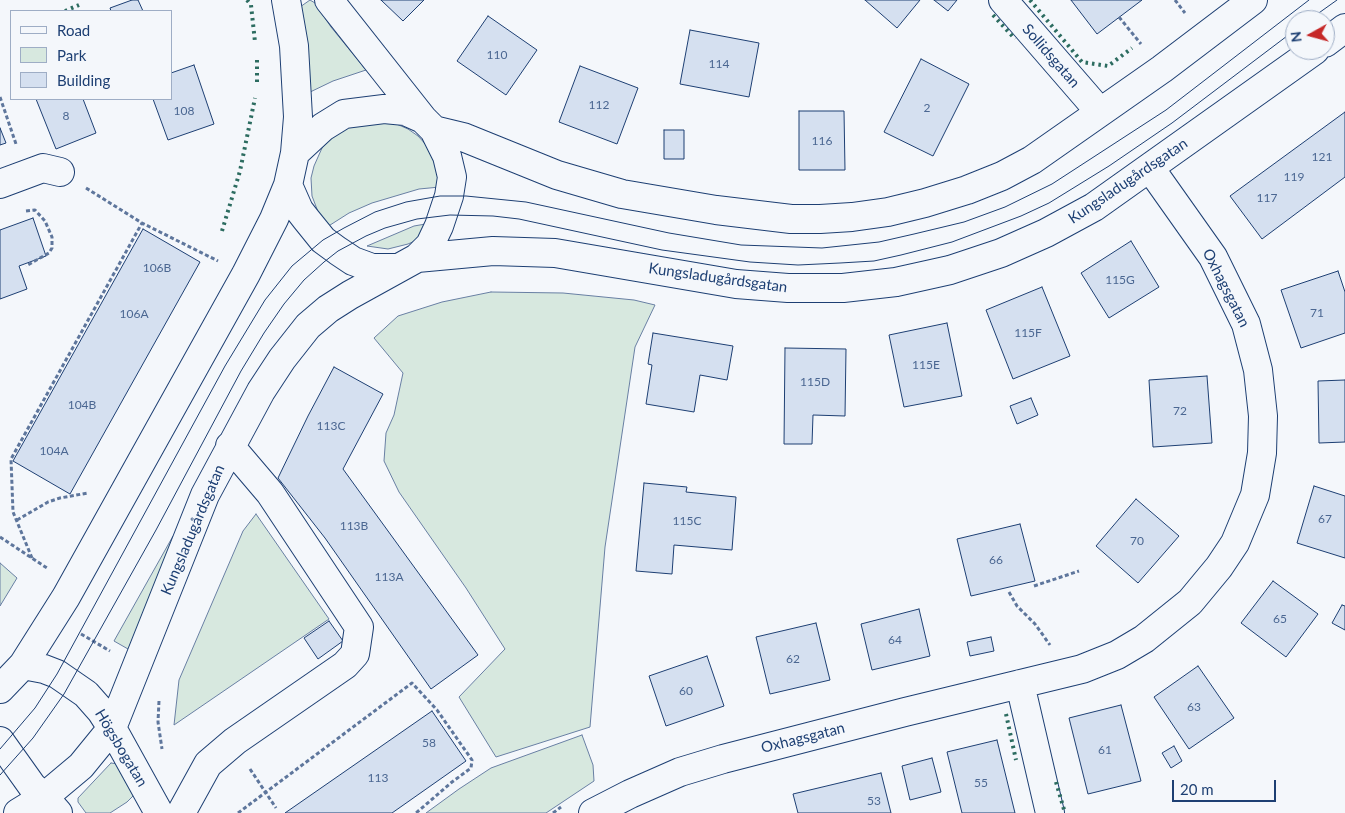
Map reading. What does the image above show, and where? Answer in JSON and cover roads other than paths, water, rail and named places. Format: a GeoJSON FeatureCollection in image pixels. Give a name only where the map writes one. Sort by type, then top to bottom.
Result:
{"type":"FeatureCollection","features":[{"type":"Feature","properties":{"kind":"street"},"geometry":{"type":"LineString","coordinates":[[0,689],[23,665],[54,616],[246,274],[274,219],[288,185],[295,153],[298,117],[294,46],[286,0]]}},
{"type":"Feature","properties":{"kind":"street"},"geometry":{"type":"LineString","coordinates":[[288,185],[306,219],[323,240],[353,261],[372,268],[407,263],[430,245],[444,215],[449,196],[452,177],[447,156],[428,124],[329,0]]}},
{"type":"Feature","properties":{"kind":"street","name":"Sollidsgatan"},"geometry":{"type":"LineString","coordinates":[[1003,0],[1100,112]]}},
{"type":"Feature","properties":{"kind":"street"},"geometry":{"type":"LineString","coordinates":[[295,153],[323,127],[344,114],[384,109],[405,111],[428,124],[557,176],[622,194],[756,216],[820,219],[888,212],[967,190],[1002,176],[1032,160],[1162,69],[1253,0]]}},
{"type":"Feature","properties":{"kind":"street","name":"Kungsladugårdsgatan"},"geometry":{"type":"LineString","coordinates":[[18,813],[51,805],[112,728],[205,495],[230,446],[261,391],[282,359],[308,326],[328,309],[407,263],[493,251],[555,253],[736,284],[771,288],[843,288],[896,282],[972,263],[1001,253],[1046,233],[1094,207],[1301,60]]}},
{"type":"Feature","properties":{"kind":"street"},"geometry":{"type":"LineString","coordinates":[[0,184],[43,168],[60,172]]}},
{"type":"Feature","properties":{"kind":"street","name":"Oxhagsgatan"},"geometry":{"type":"LineString","coordinates":[[593,813],[680,772],[723,759],[1082,669],[1110,658],[1144,639],[1190,602],[1219,567],[1235,542],[1255,495],[1262,453],[1263,416],[1258,370],[1246,324],[1213,257],[1150,168]]}},
{"type":"Feature","properties":{"kind":"street"},"geometry":{"type":"LineString","coordinates":[[181,813],[208,764],[235,741],[345,666],[355,654],[359,627],[270,493],[230,446]]}},
{"type":"Feature","properties":{"kind":"street","name":"Högsbogatan"},"geometry":{"type":"LineString","coordinates":[[23,665],[44,669],[71,682],[86,694],[101,711],[112,728],[159,813]]}},
{"type":"Feature","properties":{"kind":"street"},"geometry":{"type":"LineString","coordinates":[[1020,684],[1050,813]]}},
{"type":"Feature","properties":{"kind":"street"},"geometry":{"type":"LineString","coordinates":[[0,741],[32,786],[51,805]]}},
{"type":"Feature","properties":{"kind":"tram line"},"geometry":{"type":"LineString","coordinates":[[0,749],[35,708],[57,674],[225,366],[265,300],[292,266],[323,240],[375,212],[406,202],[440,196],[466,196],[526,202],[669,233],[741,245],[822,248],[879,242],[964,222],[1005,207],[1052,184],[1166,110],[1309,0]]}},
{"type":"Feature","properties":{"kind":"tram line"},"geometry":{"type":"LineString","coordinates":[[1323,10],[1337,0]]}},
{"type":"Feature","properties":{"kind":"tram line"},"geometry":{"type":"LineString","coordinates":[[0,775],[33,738],[64,694],[156,530],[241,371],[264,333],[284,304],[304,280],[338,251],[385,228],[417,219],[450,215],[519,219],[662,250],[750,262],[798,265],[874,261],[901,255],[952,242],[1021,216],[1049,203],[1109,166],[1172,123],[1285,38]]}}]}
